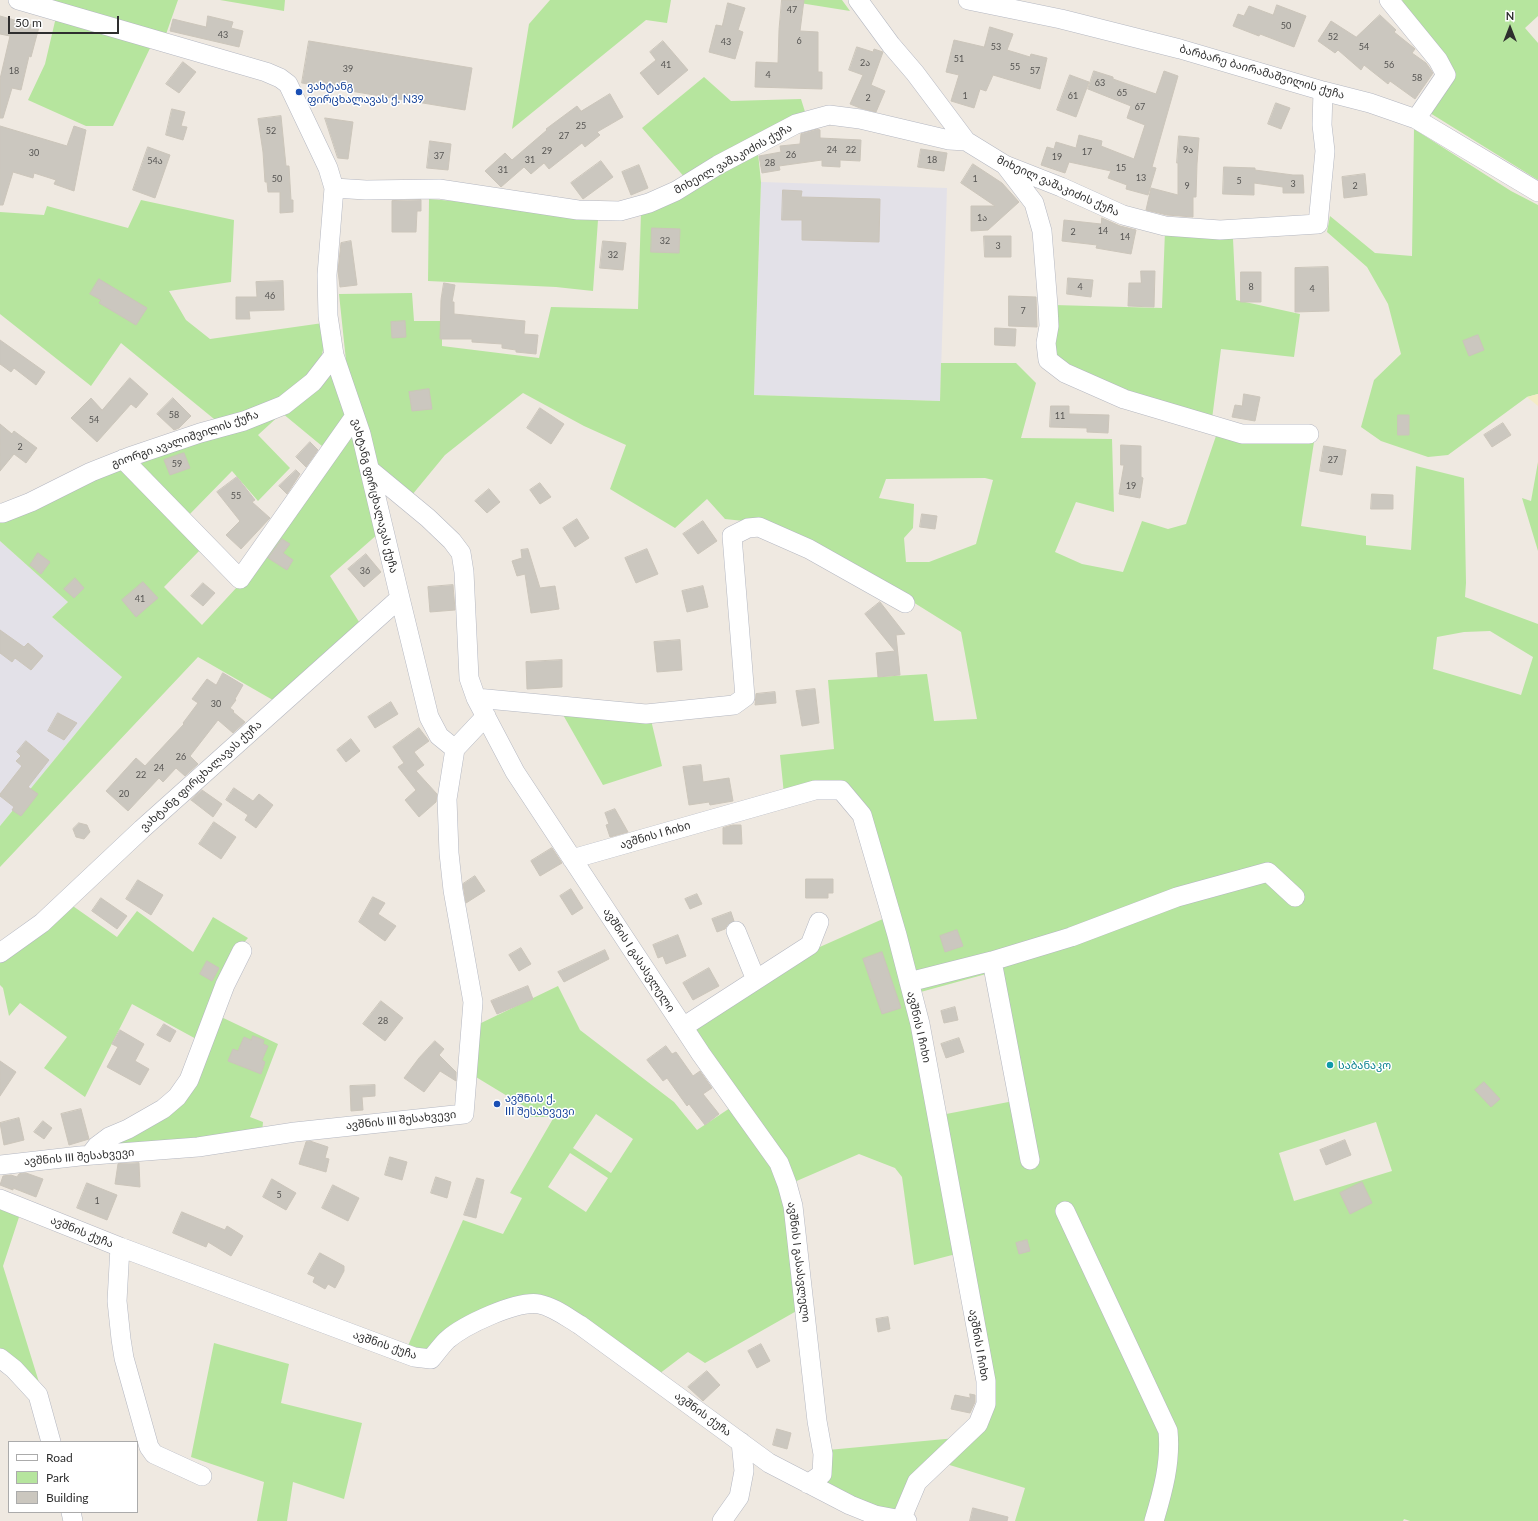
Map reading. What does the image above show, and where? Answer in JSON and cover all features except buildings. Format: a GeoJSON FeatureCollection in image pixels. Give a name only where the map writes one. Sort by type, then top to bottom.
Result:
{"type":"FeatureCollection","features":[{"type":"Feature","properties":{"kind":"street","name":"ვახტანგ ფირცხალავას ქუჩა"},"geometry":{"type":"LineString","coordinates":[[0,952],[42,923],[148,824],[400,598],[361,434],[334,355],[328,316],[327,275],[334,188],[328,168],[288,84],[280,78],[266,72],[18,0]]}},
{"type":"Feature","properties":{"kind":"street"},"geometry":{"type":"LineString","coordinates":[[858,0],[966,141]]}},
{"type":"Feature","properties":{"kind":"street","name":"ბარბარე ბაირამაშვილის ქუჩა"},"geometry":{"type":"LineString","coordinates":[[968,0],[1061,20],[1172,47],[1323,91],[1370,103],[1416,119],[1538,192]]}},
{"type":"Feature","properties":{"kind":"street"},"geometry":{"type":"LineString","coordinates":[[1389,0],[1438,60],[1446,75],[1416,119]]}},
{"type":"Feature","properties":{"kind":"street","name":"მიხეილ ვაშაკიძის ქუჩა"},"geometry":{"type":"LineString","coordinates":[[334,188],[366,190],[439,189],[578,210],[620,211],[649,203],[676,191],[718,165],[796,124],[829,115],[860,119],[949,140],[966,141],[1005,165],[1061,187],[1122,215],[1165,226],[1220,230],[1318,224],[1324,151],[1322,125],[1323,91]]}},
{"type":"Feature","properties":{"kind":"street"},"geometry":{"type":"LineString","coordinates":[[1005,165],[1034,203],[1042,231],[1049,326],[1046,343],[1048,360],[1065,373],[1124,399],[1242,434],[1309,434]]}},
{"type":"Feature","properties":{"kind":"street","name":"გიორგი ავალიშვილის ქუჩა"},"geometry":{"type":"LineString","coordinates":[[0,513],[31,502],[91,472],[123,459],[200,432],[244,421],[284,405],[314,382],[334,355]]}},
{"type":"Feature","properties":{"kind":"street"},"geometry":{"type":"LineString","coordinates":[[123,459],[240,579],[355,416]]}},
{"type":"Feature","properties":{"kind":"street","name":"ავშნის I გასასვლელი"},"geometry":{"type":"LineString","coordinates":[[370,470],[428,518],[452,541],[461,553],[464,572],[469,678],[476,698],[515,772],[683,1027],[778,1163],[787,1184],[793,1206],[817,1421],[823,1454],[822,1474],[808,1484]]}},
{"type":"Feature","properties":{"kind":"street"},"geometry":{"type":"LineString","coordinates":[[476,698],[646,714],[734,705],[745,697],[732,536],[748,528],[759,528],[809,548],[905,603]]}},
{"type":"Feature","properties":{"kind":"street"},"geometry":{"type":"LineString","coordinates":[[400,598],[429,717],[439,736],[455,749],[486,716]]}},
{"type":"Feature","properties":{"kind":"street","name":"ავშნის III შესახვევი"},"geometry":{"type":"LineString","coordinates":[[0,1165],[90,1155],[198,1147],[295,1132],[464,1114],[473,1002],[453,890],[449,853],[447,799],[455,749]]}},
{"type":"Feature","properties":{"kind":"street","name":"ავშნის I ჩიხი"},"geometry":{"type":"LineString","coordinates":[[572,859],[815,790],[841,790],[862,815],[897,935],[920,1024],[986,1381],[986,1404],[978,1424],[917,1482],[904,1520]]}},
{"type":"Feature","properties":{"kind":"street"},"geometry":{"type":"LineString","coordinates":[[908,982],[992,961],[1071,937],[1177,897],[1268,872],[1296,896]]}},
{"type":"Feature","properties":{"kind":"street"},"geometry":{"type":"LineString","coordinates":[[683,1027],[810,946],[819,922]]}},
{"type":"Feature","properties":{"kind":"street"},"geometry":{"type":"LineString","coordinates":[[736,931],[756,980]]}},
{"type":"Feature","properties":{"kind":"street"},"geometry":{"type":"LineString","coordinates":[[90,1155],[97,1146],[109,1137],[128,1129],[163,1110],[177,1097],[189,1080],[225,985],[242,951]]}},
{"type":"Feature","properties":{"kind":"street"},"geometry":{"type":"LineString","coordinates":[[992,961],[1030,1160]]}},
{"type":"Feature","properties":{"kind":"street","name":"ავშნის ქუჩა"},"geometry":{"type":"LineString","coordinates":[[0,1199],[120,1248],[414,1357],[431,1359],[447,1340],[467,1327],[496,1313],[527,1303],[541,1304],[580,1325],[769,1463],[850,1506],[875,1515],[904,1520]]}},
{"type":"Feature","properties":{"kind":"street"},"geometry":{"type":"LineString","coordinates":[[1065,1211],[1168,1431],[1170,1447],[1168,1464],[1164,1489],[1154,1521]]}},
{"type":"Feature","properties":{"kind":"street"},"geometry":{"type":"LineString","coordinates":[[120,1248],[117,1301],[121,1340],[124,1358],[149,1447],[154,1454],[202,1476]]}},
{"type":"Feature","properties":{"kind":"street"},"geometry":{"type":"LineString","coordinates":[[0,1358],[14,1369],[38,1395],[51,1441]]}},
{"type":"Feature","properties":{"kind":"street"},"geometry":{"type":"LineString","coordinates":[[722,1521],[739,1497],[744,1471],[741,1442]]}},
{"type":"Feature","properties":{"kind":"shaded area"},"geometry":{"type":"Polygon","coordinates":[[[761,182],[947,188],[940,401],[754,395],[761,182]]]}},
{"type":"Feature","properties":{"kind":"shaded area"},"geometry":{"type":"Polygon","coordinates":[[[0,541],[68,602],[52,617],[122,677],[0,826],[0,541]]]}},
{"type":"Feature","properties":{"kind":"green space"},"geometry":{"type":"Polygon","coordinates":[[[38,0],[178,0],[165,37],[38,0]]]}},
{"type":"Feature","properties":{"kind":"green space"},"geometry":{"type":"Polygon","coordinates":[[[220,0],[285,0],[284,11],[220,0]]]}},
{"type":"Feature","properties":{"kind":"green space"},"geometry":{"type":"Polygon","coordinates":[[[550,0],[671,0],[667,23],[646,20],[512,129],[529,24],[550,0]]]}},
{"type":"Feature","properties":{"kind":"green space"},"geometry":{"type":"Polygon","coordinates":[[[781,0],[842,0],[850,11],[781,0]]]}},
{"type":"Feature","properties":{"kind":"green space"},"geometry":{"type":"Polygon","coordinates":[[[1402,0],[1538,0],[1538,16],[1525,28],[1538,43],[1538,180],[1430,113],[1437,78],[1402,0]]]}},
{"type":"Feature","properties":{"kind":"green space"},"geometry":{"type":"Polygon","coordinates":[[[56,17],[152,44],[113,126],[86,126],[28,100],[45,64],[56,17]]]}},
{"type":"Feature","properties":{"kind":"green space"},"geometry":{"type":"Polygon","coordinates":[[[704,77],[731,101],[801,99],[806,115],[686,179],[642,128],[704,77]]]}},
{"type":"Feature","properties":{"kind":"green space"},"geometry":{"type":"Polygon","coordinates":[[[1414,129],[1511,191],[1538,205],[1538,394],[1527,397],[1448,455],[1428,457],[1381,441],[1361,427],[1374,380],[1401,354],[1388,304],[1367,267],[1327,232],[1330,216],[1375,253],[1412,256],[1414,129]]]}},
{"type":"Feature","properties":{"kind":"green space"},"geometry":{"type":"Polygon","coordinates":[[[758,153],[761,182],[754,395],[940,401],[941,363],[1016,363],[1036,383],[1021,438],[1112,439],[1114,512],[1076,502],[1055,552],[1082,564],[1123,572],[1142,521],[1168,529],[1186,524],[1217,433],[1243,439],[1314,442],[1301,526],[1366,536],[1366,545],[1411,550],[1416,466],[1464,478],[1465,597],[1538,624],[1538,1521],[1410,1521],[1404,1519],[1403,1521],[1015,1521],[1025,1488],[943,1463],[983,1424],[941,1115],[1024,1099],[997,971],[917,993],[843,785],[784,794],[780,755],[834,749],[828,680],[927,674],[934,721],[977,719],[961,632],[876,579],[753,522],[725,519],[707,499],[675,528],[610,489],[626,445],[584,426],[523,393],[445,455],[412,495],[373,462],[347,370],[339,294],[412,293],[414,321],[442,321],[442,346],[539,358],[551,307],[638,309],[641,212],[758,153]],[[985,478],[886,479],[879,498],[914,504],[913,528],[904,538],[906,562],[929,562],[976,544],[993,480],[985,478]],[[1490,631],[1464,632],[1437,637],[1433,669],[1521,695],[1533,657],[1490,631]],[[1376,1122],[1279,1153],[1294,1201],[1392,1171],[1376,1122]]]}},
{"type":"Feature","properties":{"kind":"green space"},"geometry":{"type":"Polygon","coordinates":[[[429,199],[465,202],[598,220],[593,291],[556,287],[428,281],[429,199]]]}},
{"type":"Feature","properties":{"kind":"green space"},"geometry":{"type":"Polygon","coordinates":[[[141,200],[234,220],[231,282],[169,291],[186,320],[210,339],[323,323],[323,350],[319,366],[283,401],[219,423],[121,343],[91,386],[0,314],[0,212],[44,215],[47,206],[128,228],[141,200]]]}},
{"type":"Feature","properties":{"kind":"green space"},"geometry":{"type":"Polygon","coordinates":[[[1165,231],[1233,239],[1236,300],[1300,314],[1294,357],[1221,349],[1212,419],[1102,386],[1067,368],[1053,353],[1054,305],[1162,308],[1165,231]]]}},
{"type":"Feature","properties":{"kind":"green space"},"geometry":{"type":"Polygon","coordinates":[[[331,371],[350,414],[328,451],[282,413],[258,435],[290,468],[258,501],[232,471],[187,517],[141,466],[144,456],[256,422],[331,371]]]}},
{"type":"Feature","properties":{"kind":"green space"},"geometry":{"type":"Polygon","coordinates":[[[353,426],[379,533],[330,576],[361,625],[278,703],[198,657],[0,867],[0,826],[122,677],[52,617],[68,602],[0,541],[0,516],[122,465],[201,549],[164,587],[202,625],[237,587],[353,426]]]}},
{"type":"Feature","properties":{"kind":"green space"},"geometry":{"type":"Polygon","coordinates":[[[1538,462],[1538,551],[1522,498],[1531,501],[1538,462]]]}},
{"type":"Feature","properties":{"kind":"green space"},"geometry":{"type":"Polygon","coordinates":[[[562,713],[651,720],[662,766],[603,785],[562,713]]]}},
{"type":"Feature","properties":{"kind":"green space"},"geometry":{"type":"Polygon","coordinates":[[[70,904],[117,937],[137,911],[193,952],[213,917],[248,938],[240,947],[198,1040],[132,1004],[85,1097],[44,1068],[67,1037],[20,1003],[9,1016],[3,988],[0,985],[0,957],[70,904]]]}},
{"type":"Feature","properties":{"kind":"green space"},"geometry":{"type":"Polygon","coordinates":[[[885,918],[907,1000],[956,1254],[914,1265],[902,1177],[895,1168],[859,1154],[792,1183],[691,1027],[813,950],[885,918]]]}},
{"type":"Feature","properties":{"kind":"green space"},"geometry":{"type":"Polygon","coordinates":[[[558,986],[580,1030],[674,1102],[697,1130],[730,1108],[780,1180],[800,1309],[705,1363],[688,1352],[659,1374],[549,1300],[427,1351],[407,1348],[463,1220],[503,1234],[522,1198],[510,1193],[554,1117],[521,1117],[527,1108],[471,1074],[479,1024],[558,986]],[[596,1114],[573,1148],[611,1173],[633,1139],[596,1114]],[[570,1153],[548,1187],[586,1212],[608,1178],[570,1153]]]}},
{"type":"Feature","properties":{"kind":"green space"},"geometry":{"type":"Polygon","coordinates":[[[217,1015],[278,1044],[250,1117],[263,1122],[262,1133],[102,1150],[165,1113],[217,1015]]]}},
{"type":"Feature","properties":{"kind":"green space"},"geometry":{"type":"Polygon","coordinates":[[[0,1203],[21,1211],[3,1266],[42,1392],[27,1372],[0,1348],[0,1203]]]}},
{"type":"Feature","properties":{"kind":"green space"},"geometry":{"type":"Polygon","coordinates":[[[214,1343],[289,1364],[281,1403],[362,1423],[344,1499],[293,1482],[287,1521],[257,1521],[264,1482],[191,1457],[214,1343]]]}},
{"type":"Feature","properties":{"kind":"green space"},"geometry":{"type":"Polygon","coordinates":[[[956,1438],[896,1514],[817,1484],[828,1450],[956,1438]]]}},
{"type":"Feature","properties":{"kind":"sand"},"geometry":{"type":"Polygon","coordinates":[[[1538,394],[1538,406],[1527,397],[1538,394]]]}},
{"type":"Feature","properties":{"kind":"place","name":"ვახტანგ ფირცხალავას ქ. N39"},"geometry":{"type":"Point","coordinates":[299,92]}},
{"type":"Feature","properties":{"kind":"place","name":"საბანაკო"},"geometry":{"type":"Point","coordinates":[1330,1065]}},
{"type":"Feature","properties":{"kind":"place","name":"ავშნის ქ. III შესახვევი"},"geometry":{"type":"Point","coordinates":[497,1104]}}]}
